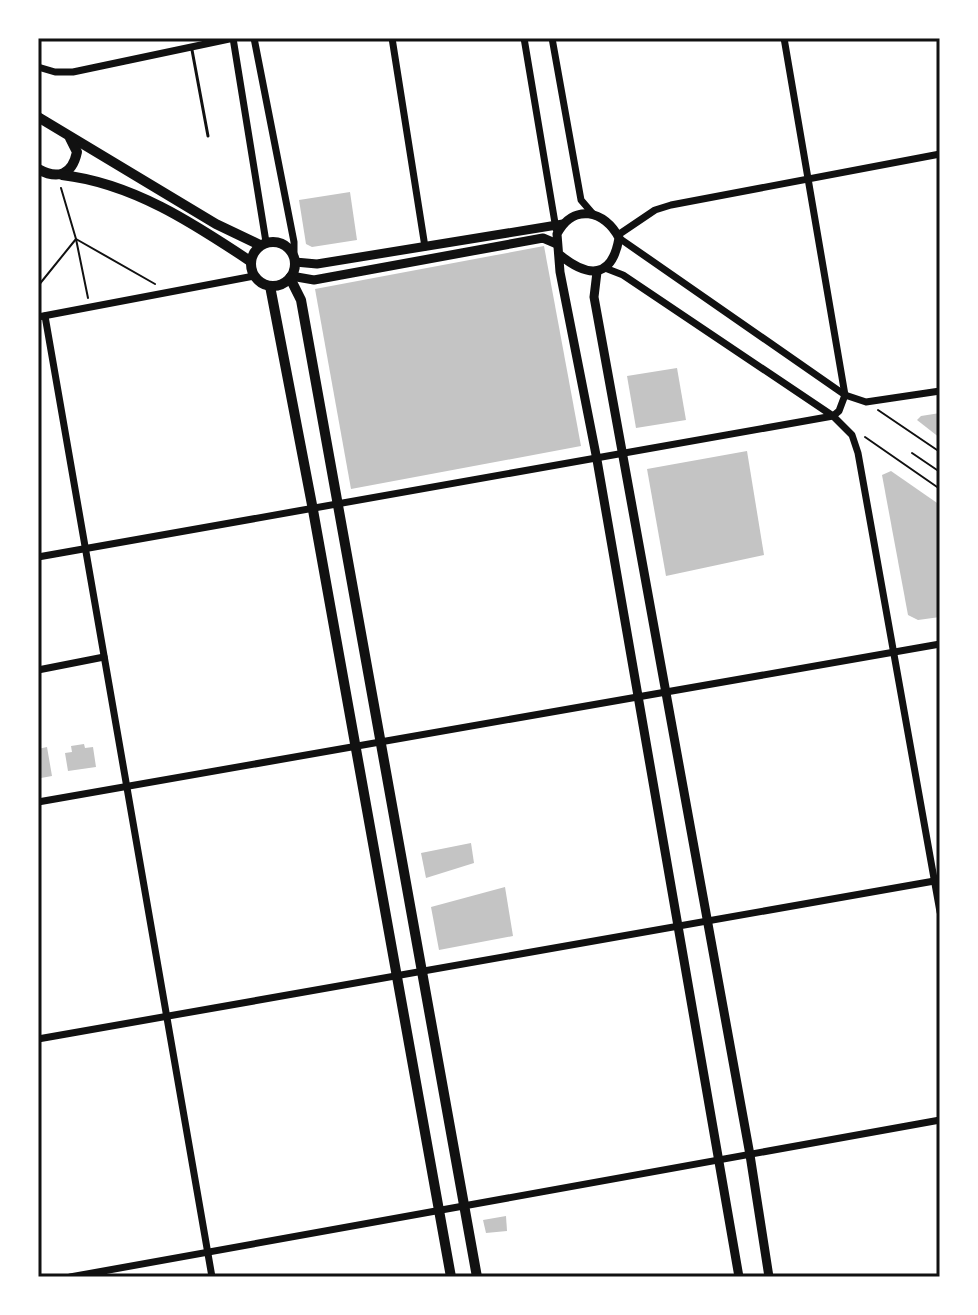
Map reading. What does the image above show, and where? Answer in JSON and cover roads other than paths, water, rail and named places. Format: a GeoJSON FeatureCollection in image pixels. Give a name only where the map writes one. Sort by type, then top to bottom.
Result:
{"type":"FeatureCollection","features":[{"type":"Feature","properties":{"kind":"main road"},"geometry":{"type":"LineString","coordinates":[[38,120],[50,124],[216,224],[263,244],[285,244],[295,260],[290,277],[282,284],[270,286],[254,276],[250,261],[151,202],[118,186],[58,176],[38,169]]}},
{"type":"Feature","properties":{"kind":"main road"},"geometry":{"type":"LineString","coordinates":[[38,184],[72,166],[77,152],[69,136]]}},
{"type":"Feature","properties":{"kind":"main road"},"geometry":{"type":"LineString","coordinates":[[250,261],[263,244]]}},
{"type":"Feature","properties":{"kind":"main road"},"geometry":{"type":"LineString","coordinates":[[290,277],[301,300],[477,1277]]}},
{"type":"Feature","properties":{"kind":"main road"},"geometry":{"type":"LineString","coordinates":[[270,286],[451,1277]]}},
{"type":"Feature","properties":{"kind":"street"},"geometry":{"type":"LineString","coordinates":[[39,67],[55,72],[73,72],[233,38],[263,244]]}},
{"type":"Feature","properties":{"kind":"street"},"geometry":{"type":"LineString","coordinates":[[254,38],[295,260],[317,264],[425,247],[558,236]]}},
{"type":"Feature","properties":{"kind":"street"},"geometry":{"type":"LineString","coordinates":[[392,38],[425,247]]}},
{"type":"Feature","properties":{"kind":"street"},"geometry":{"type":"LineString","coordinates":[[524,38],[558,236],[560,272],[597,460],[739,1277]]}},
{"type":"Feature","properties":{"kind":"street"},"geometry":{"type":"LineString","coordinates":[[552,38],[581,200],[593,214],[607,223],[618,236],[845,395],[866,402],[940,391]]}},
{"type":"Feature","properties":{"kind":"street"},"geometry":{"type":"LineString","coordinates":[[38,557],[622,456],[833,416],[845,395],[784,38]]}},
{"type":"Feature","properties":{"kind":"street"},"geometry":{"type":"LineString","coordinates":[[769,1277],[750,1155],[594,297],[601,270],[616,255],[618,236],[655,210],[940,154]]}},
{"type":"Feature","properties":{"kind":"street"},"geometry":{"type":"LineString","coordinates":[[290,277],[314,280],[558,236],[579,213],[593,214]]}},
{"type":"Feature","properties":{"kind":"street"},"geometry":{"type":"LineString","coordinates":[[558,236],[580,269],[623,275],[833,416],[852,435],[858,453],[937,881],[940,912]]}},
{"type":"Feature","properties":{"kind":"street"},"geometry":{"type":"LineString","coordinates":[[212,1277],[85,549],[41,316],[254,276]]}},
{"type":"Feature","properties":{"kind":"street"},"geometry":{"type":"LineString","coordinates":[[38,802],[940,644]]}},
{"type":"Feature","properties":{"kind":"street"},"geometry":{"type":"LineString","coordinates":[[38,670],[104,657]]}},
{"type":"Feature","properties":{"kind":"street"},"geometry":{"type":"LineString","coordinates":[[38,1039],[937,881]]}},
{"type":"Feature","properties":{"kind":"street"},"geometry":{"type":"LineString","coordinates":[[70,1277],[940,1120]]}},
{"type":"Feature","properties":{"kind":"lane"},"geometry":{"type":"LineString","coordinates":[[191,46],[208,136]]}}]}
